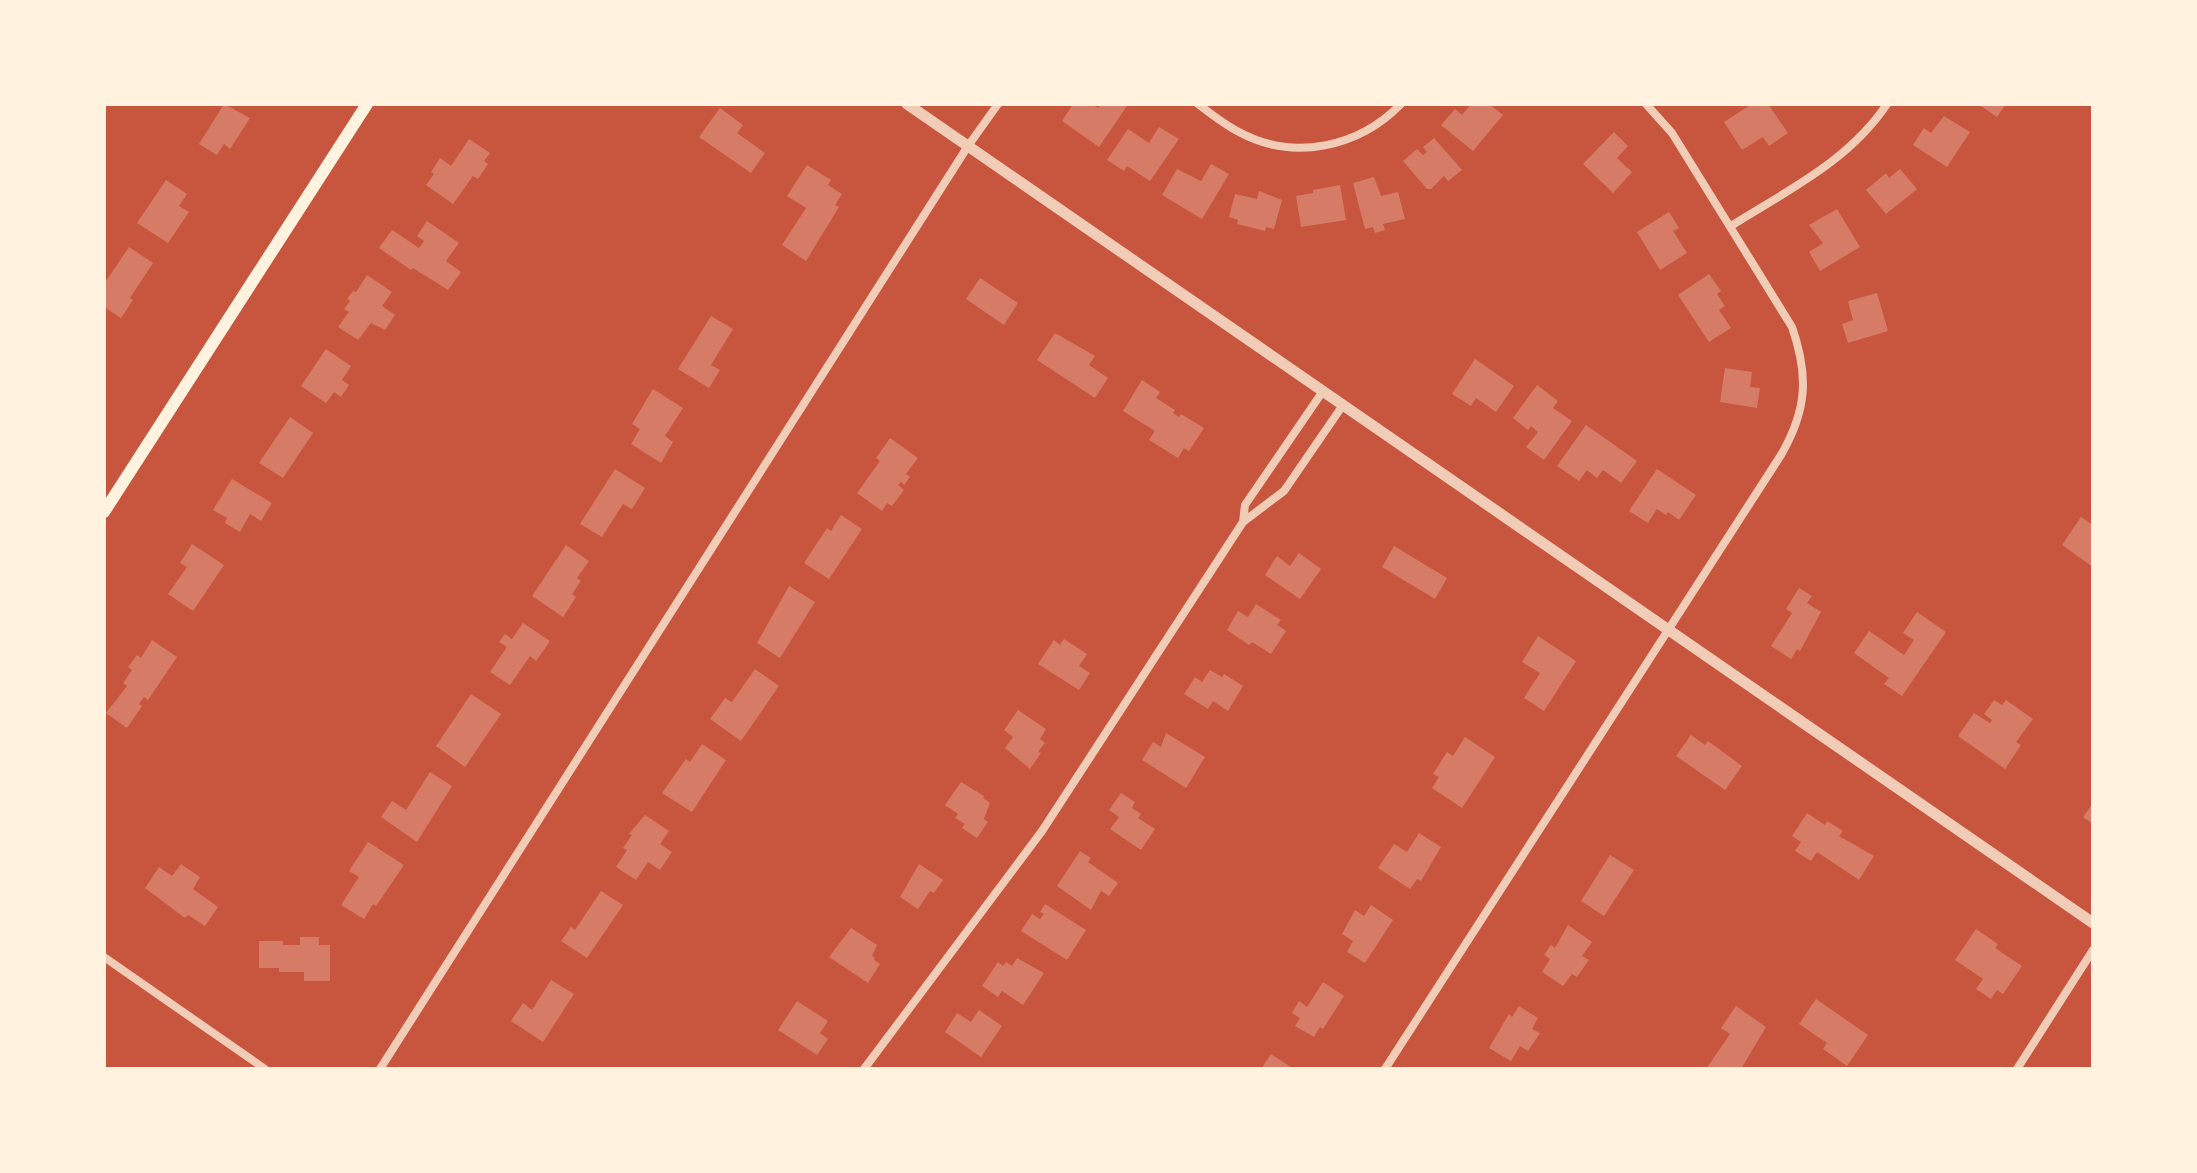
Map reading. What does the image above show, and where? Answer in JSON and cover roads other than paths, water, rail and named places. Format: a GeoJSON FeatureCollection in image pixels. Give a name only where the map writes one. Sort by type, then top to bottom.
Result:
{"type":"FeatureCollection","features":[{"type":"Feature","properties":{"kind":"main road"},"geometry":{"type":"LineString","coordinates":[[104,512],[367,104]]}},
{"type":"Feature","properties":{"kind":"street"},"geometry":{"type":"LineString","coordinates":[[907,104],[2093,923]]}},
{"type":"Feature","properties":{"kind":"street"},"geometry":{"type":"LineString","coordinates":[[380,1069],[968,146],[998,104]]}},
{"type":"Feature","properties":{"kind":"street"},"geometry":{"type":"LineString","coordinates":[[1198,104],[1241,133],[1294,148],[1322,147],[1348,140],[1373,128],[1401,104]]}},
{"type":"Feature","properties":{"kind":"street"},"geometry":{"type":"LineString","coordinates":[[1385,1069],[1795,432],[1804,388],[1801,352],[1792,327],[1672,133],[1646,104]]}},
{"type":"Feature","properties":{"kind":"street"},"geometry":{"type":"LineString","coordinates":[[1731,226],[1838,159],[1873,125],[1887,104]]}},
{"type":"Feature","properties":{"kind":"street"},"geometry":{"type":"LineString","coordinates":[[1243,522],[1245,505],[1323,391]]}},
{"type":"Feature","properties":{"kind":"street"},"geometry":{"type":"LineString","coordinates":[[864,1069],[1042,831],[1243,522],[1284,491],[1343,405]]}},
{"type":"Feature","properties":{"kind":"street"},"geometry":{"type":"LineString","coordinates":[[2017,1069],[2093,950]]}},
{"type":"Feature","properties":{"kind":"street"},"geometry":{"type":"LineString","coordinates":[[104,957],[265,1069]]}}]}
